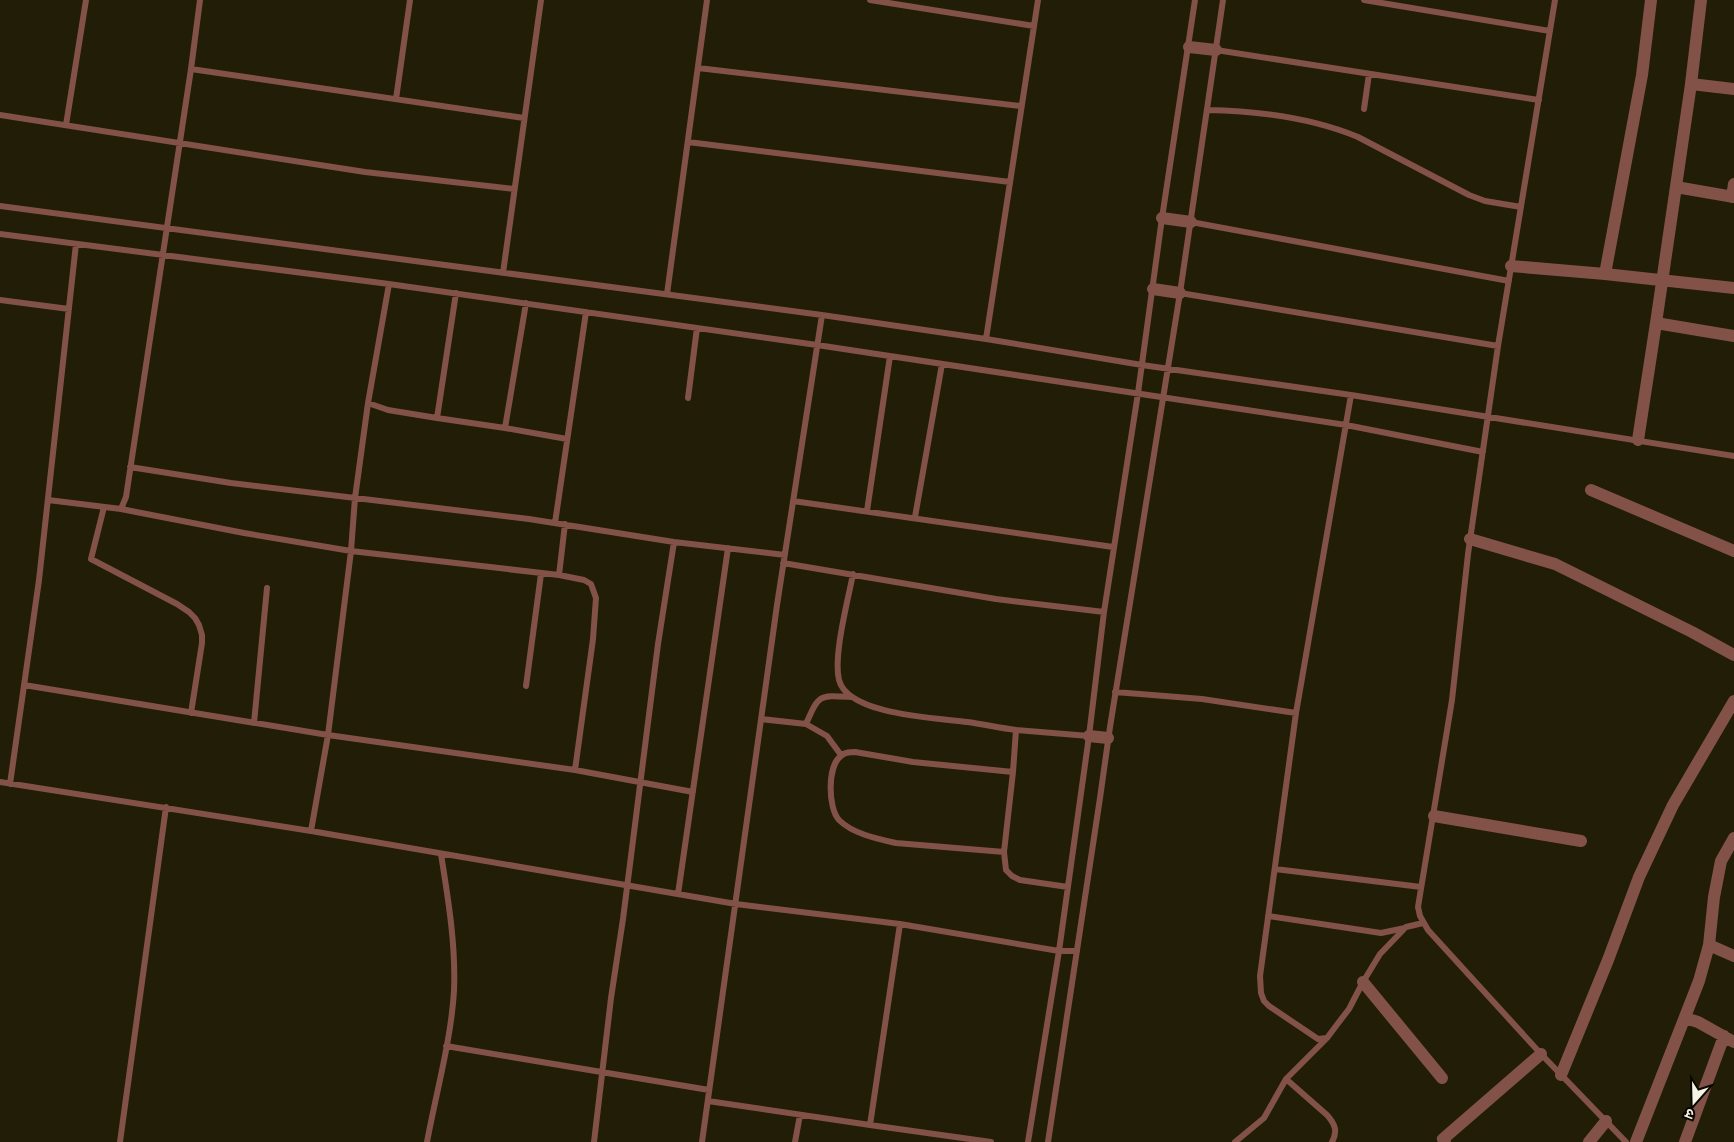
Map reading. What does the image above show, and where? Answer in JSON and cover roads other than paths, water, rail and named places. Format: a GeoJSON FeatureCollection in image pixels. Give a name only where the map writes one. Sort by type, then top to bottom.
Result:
{"type":"FeatureCollection","features":[{"type":"Feature","properties":{"kind":"street"},"geometry":{"type":"LineString","coordinates":[[1605,274],[1642,75],[1651,0]]}},
{"type":"Feature","properties":{"kind":"street"},"geometry":{"type":"LineString","coordinates":[[1638,440],[1663,280],[1701,0]]}},
{"type":"Feature","properties":{"kind":"street"},"geometry":{"type":"LineString","coordinates":[[1190,47],[1216,50]]}},
{"type":"Feature","properties":{"kind":"street"},"geometry":{"type":"LineString","coordinates":[[1691,84],[1734,89]]}},
{"type":"Feature","properties":{"kind":"street"},"geometry":{"type":"LineString","coordinates":[[1676,187],[1733,193]]}},
{"type":"Feature","properties":{"kind":"street"},"geometry":{"type":"LineString","coordinates":[[1162,218],[1191,222]]}},
{"type":"Feature","properties":{"kind":"street"},"geometry":{"type":"LineString","coordinates":[[1511,266],[1734,288]]}},
{"type":"Feature","properties":{"kind":"street"},"geometry":{"type":"LineString","coordinates":[[1153,289],[1180,294]]}},
{"type":"Feature","properties":{"kind":"street"},"geometry":{"type":"LineString","coordinates":[[1656,323],[1734,336]]}},
{"type":"Feature","properties":{"kind":"street"},"geometry":{"type":"LineString","coordinates":[[1591,490],[1734,551]]}},
{"type":"Feature","properties":{"kind":"street"},"geometry":{"type":"LineString","coordinates":[[1470,539],[1555,564],[1734,655]]}},
{"type":"Feature","properties":{"kind":"street"},"geometry":{"type":"LineString","coordinates":[[1561,1075],[1608,960],[1639,877],[1673,805],[1734,701]]}},
{"type":"Feature","properties":{"kind":"street"},"geometry":{"type":"LineString","coordinates":[[1089,736],[1108,738]]}},
{"type":"Feature","properties":{"kind":"street"},"geometry":{"type":"LineString","coordinates":[[1434,816],[1581,841]]}},
{"type":"Feature","properties":{"kind":"street"},"geometry":{"type":"LineString","coordinates":[[1636,1142],[1685,1018],[1709,945],[1714,897],[1721,861],[1734,838]]}},
{"type":"Feature","properties":{"kind":"street"},"geometry":{"type":"LineString","coordinates":[[1709,945],[1734,956]]}},
{"type":"Feature","properties":{"kind":"street"},"geometry":{"type":"LineString","coordinates":[[1363,982],[1442,1078]]}},
{"type":"Feature","properties":{"kind":"street"},"geometry":{"type":"LineString","coordinates":[[1685,1018],[1698,1022],[1729,1039],[1685,1142]]}},
{"type":"Feature","properties":{"kind":"street"},"geometry":{"type":"LineString","coordinates":[[1443,1141],[1541,1054]]}},
{"type":"Feature","properties":{"kind":"street"},"geometry":{"type":"LineString","coordinates":[[1589,1142],[1606,1121]]}},
{"type":"Feature","properties":{"kind":"lane"},"geometry":{"type":"LineString","coordinates":[[66,125],[86,0]]}},
{"type":"Feature","properties":{"kind":"lane"},"geometry":{"type":"LineString","coordinates":[[121,509],[126,497],[164,256],[200,0]]}},
{"type":"Feature","properties":{"kind":"lane"},"geometry":{"type":"LineString","coordinates":[[396,99],[410,0]]}},
{"type":"Feature","properties":{"kind":"lane"},"geometry":{"type":"LineString","coordinates":[[503,273],[541,0]]}},
{"type":"Feature","properties":{"kind":"lane"},"geometry":{"type":"LineString","coordinates":[[667,294],[707,0]]}},
{"type":"Feature","properties":{"kind":"lane"},"geometry":{"type":"LineString","coordinates":[[870,0],[1034,26]]}},
{"type":"Feature","properties":{"kind":"lane"},"geometry":{"type":"LineString","coordinates":[[986,339],[1038,0]]}},
{"type":"Feature","properties":{"kind":"lane"},"geometry":{"type":"LineString","coordinates":[[1028,1142],[1059,951],[1113,547],[1138,393],[1162,218],[1196,0]]}},
{"type":"Feature","properties":{"kind":"lane"},"geometry":{"type":"LineString","coordinates":[[1048,1142],[1115,692],[1180,294],[1223,0]]}},
{"type":"Feature","properties":{"kind":"lane"},"geometry":{"type":"LineString","coordinates":[[1364,0],[1550,31]]}},
{"type":"Feature","properties":{"kind":"lane"},"geometry":{"type":"LineString","coordinates":[[1555,0],[1498,346],[1470,539],[1452,700],[1418,907],[1423,923],[1541,1054],[1626,1142]]}},
{"type":"Feature","properties":{"kind":"lane"},"geometry":{"type":"LineString","coordinates":[[1216,50],[1539,100]]}},
{"type":"Feature","properties":{"kind":"lane"},"geometry":{"type":"LineString","coordinates":[[698,68],[1021,106]]}},
{"type":"Feature","properties":{"kind":"lane"},"geometry":{"type":"LineString","coordinates":[[191,69],[524,118]]}},
{"type":"Feature","properties":{"kind":"lane"},"geometry":{"type":"LineString","coordinates":[[1364,109],[1369,74]]}},
{"type":"Feature","properties":{"kind":"lane"},"geometry":{"type":"LineString","coordinates":[[1207,110],[1294,117],[1339,129],[1470,195],[1485,201],[1521,206]]}},
{"type":"Feature","properties":{"kind":"lane"},"geometry":{"type":"LineString","coordinates":[[0,115],[365,172],[514,189]]}},
{"type":"Feature","properties":{"kind":"lane"},"geometry":{"type":"LineString","coordinates":[[688,142],[1010,182]]}},
{"type":"Feature","properties":{"kind":"lane"},"geometry":{"type":"LineString","coordinates":[[0,206],[822,315],[1488,416],[1734,456]]}},
{"type":"Feature","properties":{"kind":"lane"},"geometry":{"type":"LineString","coordinates":[[1191,222],[1509,281]]}},
{"type":"Feature","properties":{"kind":"lane"},"geometry":{"type":"LineString","coordinates":[[0,234],[390,284],[817,345],[1346,425],[1483,452]]}},
{"type":"Feature","properties":{"kind":"lane"},"geometry":{"type":"LineString","coordinates":[[10,784],[39,580],[76,244]]}},
{"type":"Feature","properties":{"kind":"lane"},"geometry":{"type":"LineString","coordinates":[[311,831],[328,735],[352,550],[355,498],[368,403],[390,284]]}},
{"type":"Feature","properties":{"kind":"lane"},"geometry":{"type":"LineString","coordinates":[[436,418],[456,293]]}},
{"type":"Feature","properties":{"kind":"lane"},"geometry":{"type":"LineString","coordinates":[[1180,294],[1498,346]]}},
{"type":"Feature","properties":{"kind":"lane"},"geometry":{"type":"LineString","coordinates":[[0,300],[68,309]]}},
{"type":"Feature","properties":{"kind":"lane"},"geometry":{"type":"LineString","coordinates":[[505,428],[526,303]]}},
{"type":"Feature","properties":{"kind":"lane"},"geometry":{"type":"LineString","coordinates":[[555,523],[586,312]]}},
{"type":"Feature","properties":{"kind":"lane"},"geometry":{"type":"LineString","coordinates":[[702,1142],[784,555],[822,315]]}},
{"type":"Feature","properties":{"kind":"lane"},"geometry":{"type":"LineString","coordinates":[[688,398],[697,328]]}},
{"type":"Feature","properties":{"kind":"lane"},"geometry":{"type":"LineString","coordinates":[[867,511],[890,356]]}},
{"type":"Feature","properties":{"kind":"lane"},"geometry":{"type":"LineString","coordinates":[[915,517],[942,364]]}},
{"type":"Feature","properties":{"kind":"lane"},"geometry":{"type":"LineString","coordinates":[[1327,1038],[1318,1039],[1275,1010],[1264,1000],[1260,986],[1260,976],[1296,713],[1351,395]]}},
{"type":"Feature","properties":{"kind":"lane"},"geometry":{"type":"LineString","coordinates":[[368,403],[388,410],[505,428],[567,440]]}},
{"type":"Feature","properties":{"kind":"lane"},"geometry":{"type":"LineString","coordinates":[[130,466],[232,483],[565,524],[674,542],[784,555]]}},
{"type":"Feature","properties":{"kind":"lane"},"geometry":{"type":"LineString","coordinates":[[48,500],[121,509],[244,534],[352,550],[559,575],[584,580],[591,584],[596,598],[593,639],[575,770]]}},
{"type":"Feature","properties":{"kind":"lane"},"geometry":{"type":"LineString","coordinates":[[793,501],[915,517],[1113,547]]}},
{"type":"Feature","properties":{"kind":"lane"},"geometry":{"type":"LineString","coordinates":[[104,507],[91,559],[177,604],[195,618],[199,625],[202,643],[191,712]]}},
{"type":"Feature","properties":{"kind":"lane"},"geometry":{"type":"LineString","coordinates":[[559,575],[565,524]]}},
{"type":"Feature","properties":{"kind":"lane"},"geometry":{"type":"LineString","coordinates":[[594,1142],[601,1073],[674,542]]}},
{"type":"Feature","properties":{"kind":"lane"},"geometry":{"type":"LineString","coordinates":[[678,894],[728,548]]}},
{"type":"Feature","properties":{"kind":"lane"},"geometry":{"type":"LineString","coordinates":[[783,563],[996,599],[1104,612]]}},
{"type":"Feature","properties":{"kind":"lane"},"geometry":{"type":"LineString","coordinates":[[526,686],[541,574]]}},
{"type":"Feature","properties":{"kind":"lane"},"geometry":{"type":"LineString","coordinates":[[853,574],[838,664],[838,679],[842,688],[851,697],[864,704],[884,710],[923,718],[966,722],[1016,730],[1089,736]]}},
{"type":"Feature","properties":{"kind":"lane"},"geometry":{"type":"LineString","coordinates":[[254,723],[267,588]]}},
{"type":"Feature","properties":{"kind":"lane"},"geometry":{"type":"LineString","coordinates":[[24,685],[328,735],[575,770],[693,792]]}},
{"type":"Feature","properties":{"kind":"lane"},"geometry":{"type":"LineString","coordinates":[[1115,692],[1202,699],[1296,713]]}},
{"type":"Feature","properties":{"kind":"lane"},"geometry":{"type":"LineString","coordinates":[[806,724],[815,703],[827,696],[851,697]]}},
{"type":"Feature","properties":{"kind":"lane"},"geometry":{"type":"LineString","coordinates":[[761,719],[806,724],[827,736],[841,755]]}},
{"type":"Feature","properties":{"kind":"lane"},"geometry":{"type":"LineString","coordinates":[[1016,730],[1004,852],[1006,870],[1012,876],[1032,882],[1068,887]]}},
{"type":"Feature","properties":{"kind":"lane"},"geometry":{"type":"LineString","coordinates":[[1004,852],[919,846],[878,839],[847,826],[834,813],[830,802],[833,769],[836,760],[841,755],[855,752],[913,762],[1013,772]]}},
{"type":"Feature","properties":{"kind":"lane"},"geometry":{"type":"LineString","coordinates":[[0,782],[311,831],[736,904],[900,924],[1059,951],[1077,950]]}},
{"type":"Feature","properties":{"kind":"lane"},"geometry":{"type":"LineString","coordinates":[[120,1142],[166,808]]}},
{"type":"Feature","properties":{"kind":"lane"},"geometry":{"type":"LineString","coordinates":[[427,1142],[446,1046],[454,992],[451,926],[441,854]]}},
{"type":"Feature","properties":{"kind":"lane"},"geometry":{"type":"LineString","coordinates":[[1274,870],[1421,887]]}},
{"type":"Feature","properties":{"kind":"lane"},"geometry":{"type":"LineString","coordinates":[[1268,916],[1381,933],[1423,923]]}},
{"type":"Feature","properties":{"kind":"lane"},"geometry":{"type":"LineString","coordinates":[[870,1125],[900,924]]}},
{"type":"Feature","properties":{"kind":"lane"},"geometry":{"type":"LineString","coordinates":[[1235,1142],[1264,1118],[1286,1079],[1327,1038],[1349,1009],[1380,954],[1406,927]]}},
{"type":"Feature","properties":{"kind":"lane"},"geometry":{"type":"LineString","coordinates":[[446,1046],[709,1090]]}},
{"type":"Feature","properties":{"kind":"lane"},"geometry":{"type":"LineString","coordinates":[[1286,1079],[1332,1120],[1336,1133],[1332,1142]]}},
{"type":"Feature","properties":{"kind":"lane"},"geometry":{"type":"LineString","coordinates":[[708,1101],[991,1142]]}},
{"type":"Feature","properties":{"kind":"lane"},"geometry":{"type":"LineString","coordinates":[[795,1142],[800,1115]]}}]}
